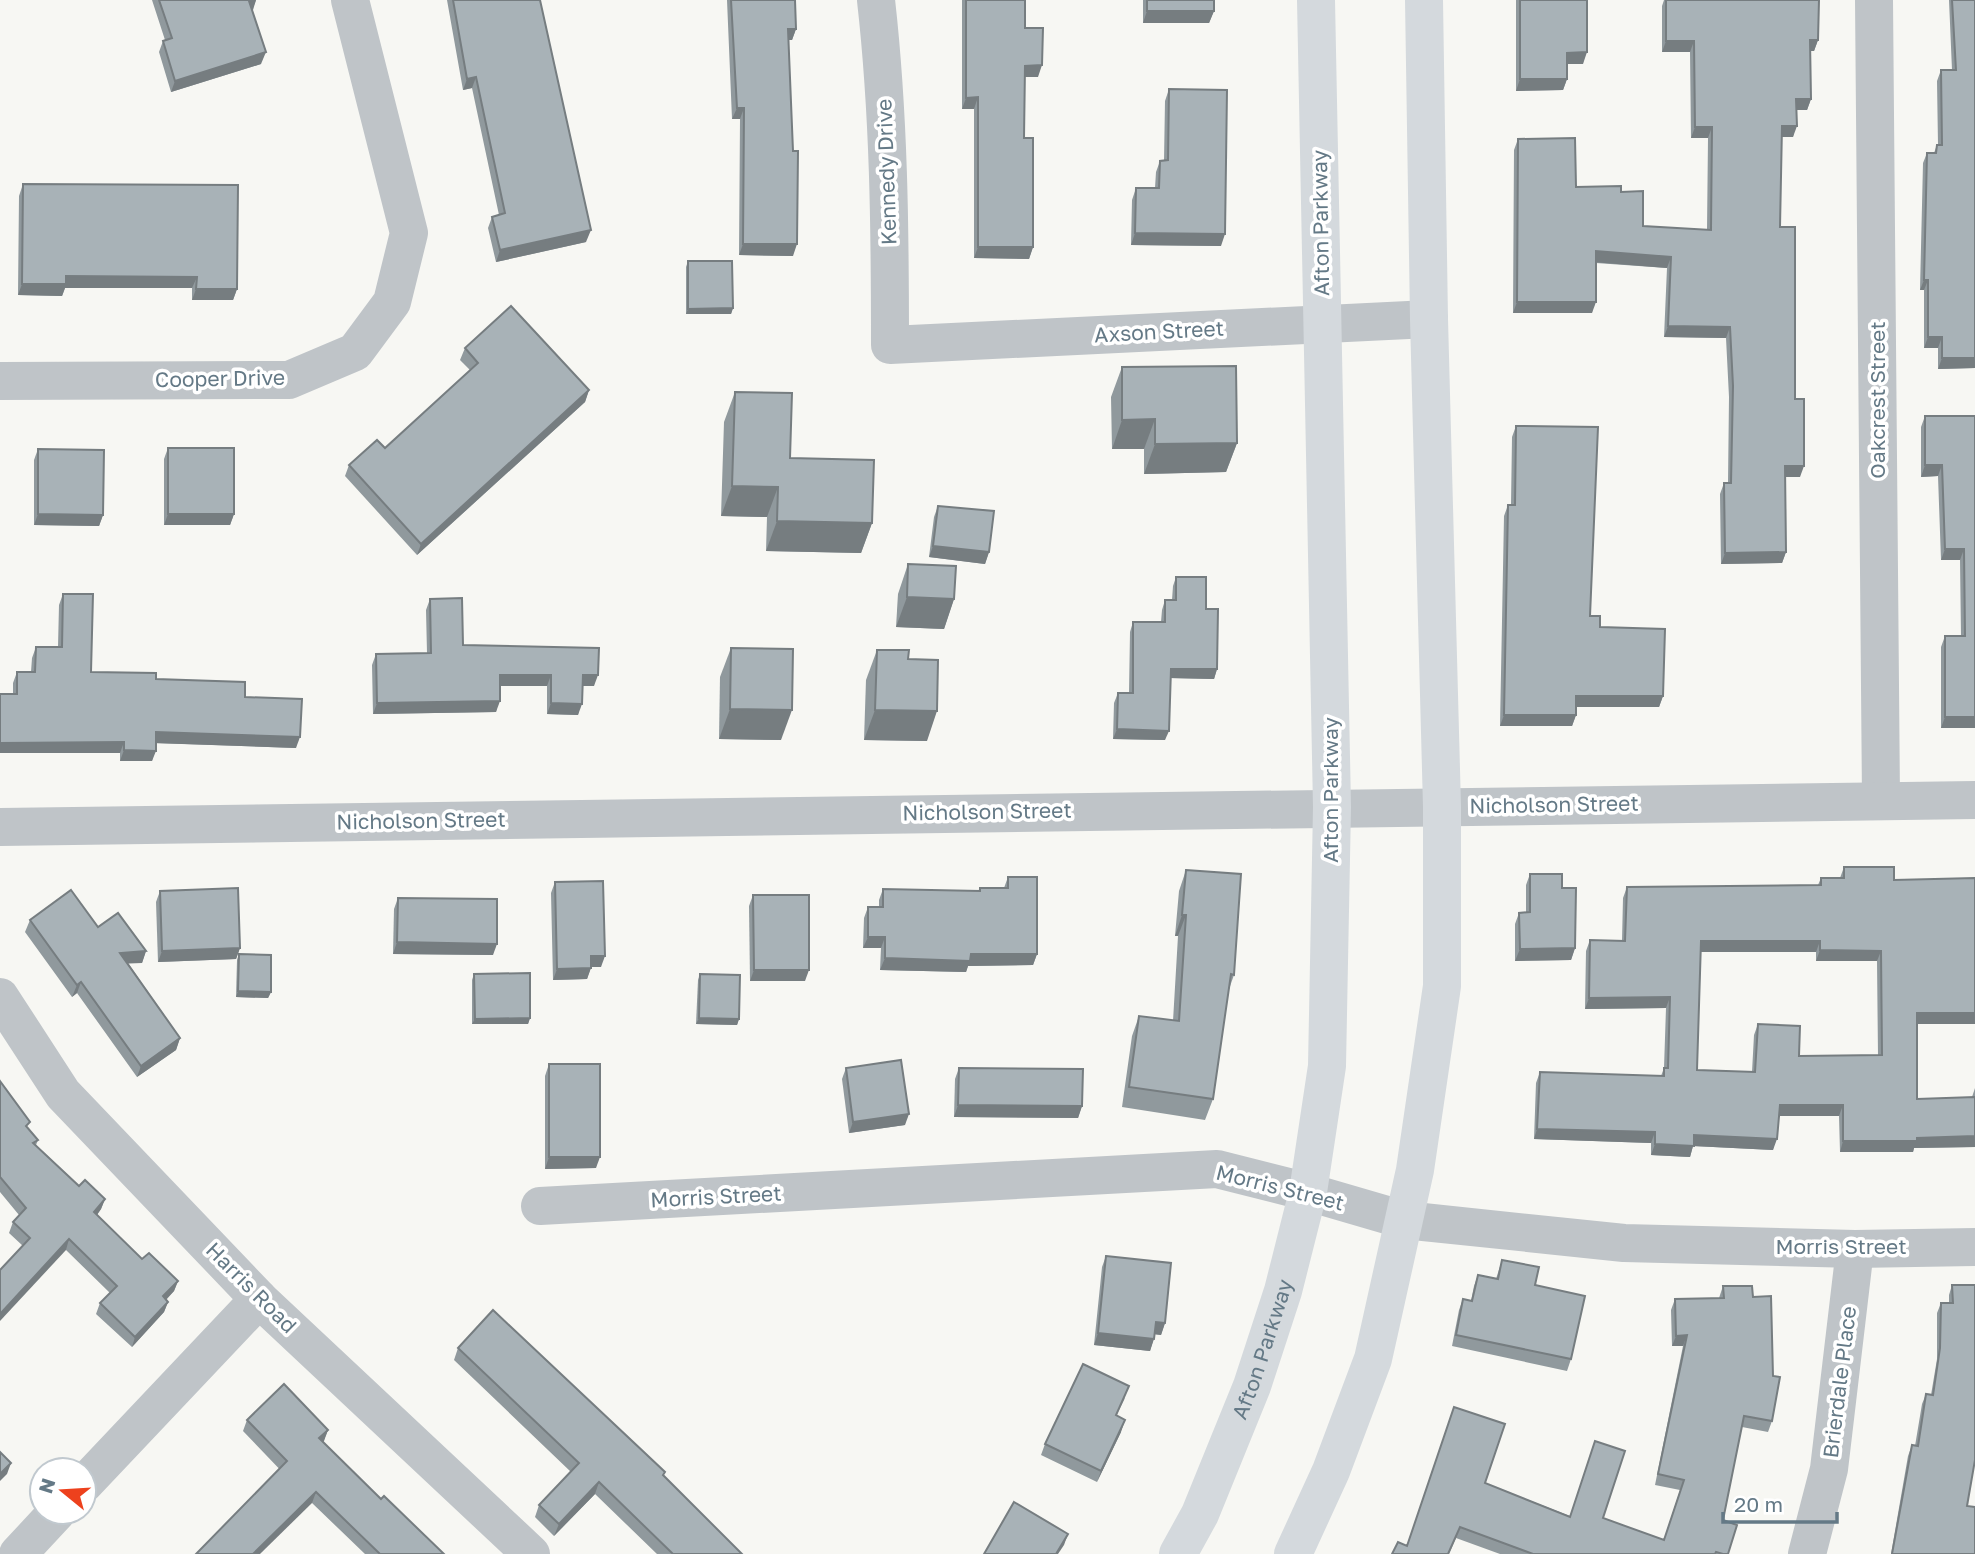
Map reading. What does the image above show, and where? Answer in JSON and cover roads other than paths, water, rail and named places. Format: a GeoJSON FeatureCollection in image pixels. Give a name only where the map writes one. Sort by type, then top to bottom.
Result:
{"type":"FeatureCollection","features":[{"type":"Feature","properties":{"kind":"street","name":"Cooper Drive"},"geometry":{"type":"LineString","coordinates":[[0,381],[289,380],[355,352],[392,302],[409,233],[350,0]]}},
{"type":"Feature","properties":{"kind":"street","name":"Kennedy Drive"},"geometry":{"type":"LineString","coordinates":[[876,0],[884,71],[890,196],[890,345]]}},
{"type":"Feature","properties":{"kind":"street","name":"Afton Parkway"},"geometry":{"type":"LineString","coordinates":[[1178,1554],[1200,1514],[1252,1386],[1283,1291],[1308,1192],[1327,1066],[1332,807],[1316,0]]}},
{"type":"Feature","properties":{"kind":"street"},"geometry":{"type":"LineString","coordinates":[[1293,1554],[1331,1471],[1373,1359],[1415,1170],[1442,986],[1442,807],[1429,319],[1424,0]]}},
{"type":"Feature","properties":{"kind":"street","name":"Oakcrest Street"},"geometry":{"type":"LineString","coordinates":[[1874,0],[1881,800]]}},
{"type":"Feature","properties":{"kind":"street","name":"Axson Street"},"geometry":{"type":"LineString","coordinates":[[890,345],[1429,319]]}},
{"type":"Feature","properties":{"kind":"street","name":"Nicholson Street"},"geometry":{"type":"LineString","coordinates":[[0,827],[1975,800]]}},
{"type":"Feature","properties":{"kind":"street","name":"Harris Road"},"geometry":{"type":"LineString","coordinates":[[0,997],[63,1094],[259,1299],[531,1554]]}},
{"type":"Feature","properties":{"kind":"street","name":"Morris Street"},"geometry":{"type":"LineString","coordinates":[[540,1206],[1217,1169],[1404,1220],[1624,1242],[1855,1249],[1975,1247]]}},
{"type":"Feature","properties":{"kind":"street","name":"Brierdale Place"},"geometry":{"type":"LineString","coordinates":[[1807,1554],[1829,1469],[1855,1249]]}},
{"type":"Feature","properties":{"kind":"street"},"geometry":{"type":"LineString","coordinates":[[98,1469],[259,1299]]}},
{"type":"Feature","properties":{"kind":"street"},"geometry":{"type":"LineString","coordinates":[[18,1554],[45,1526]]}}]}
